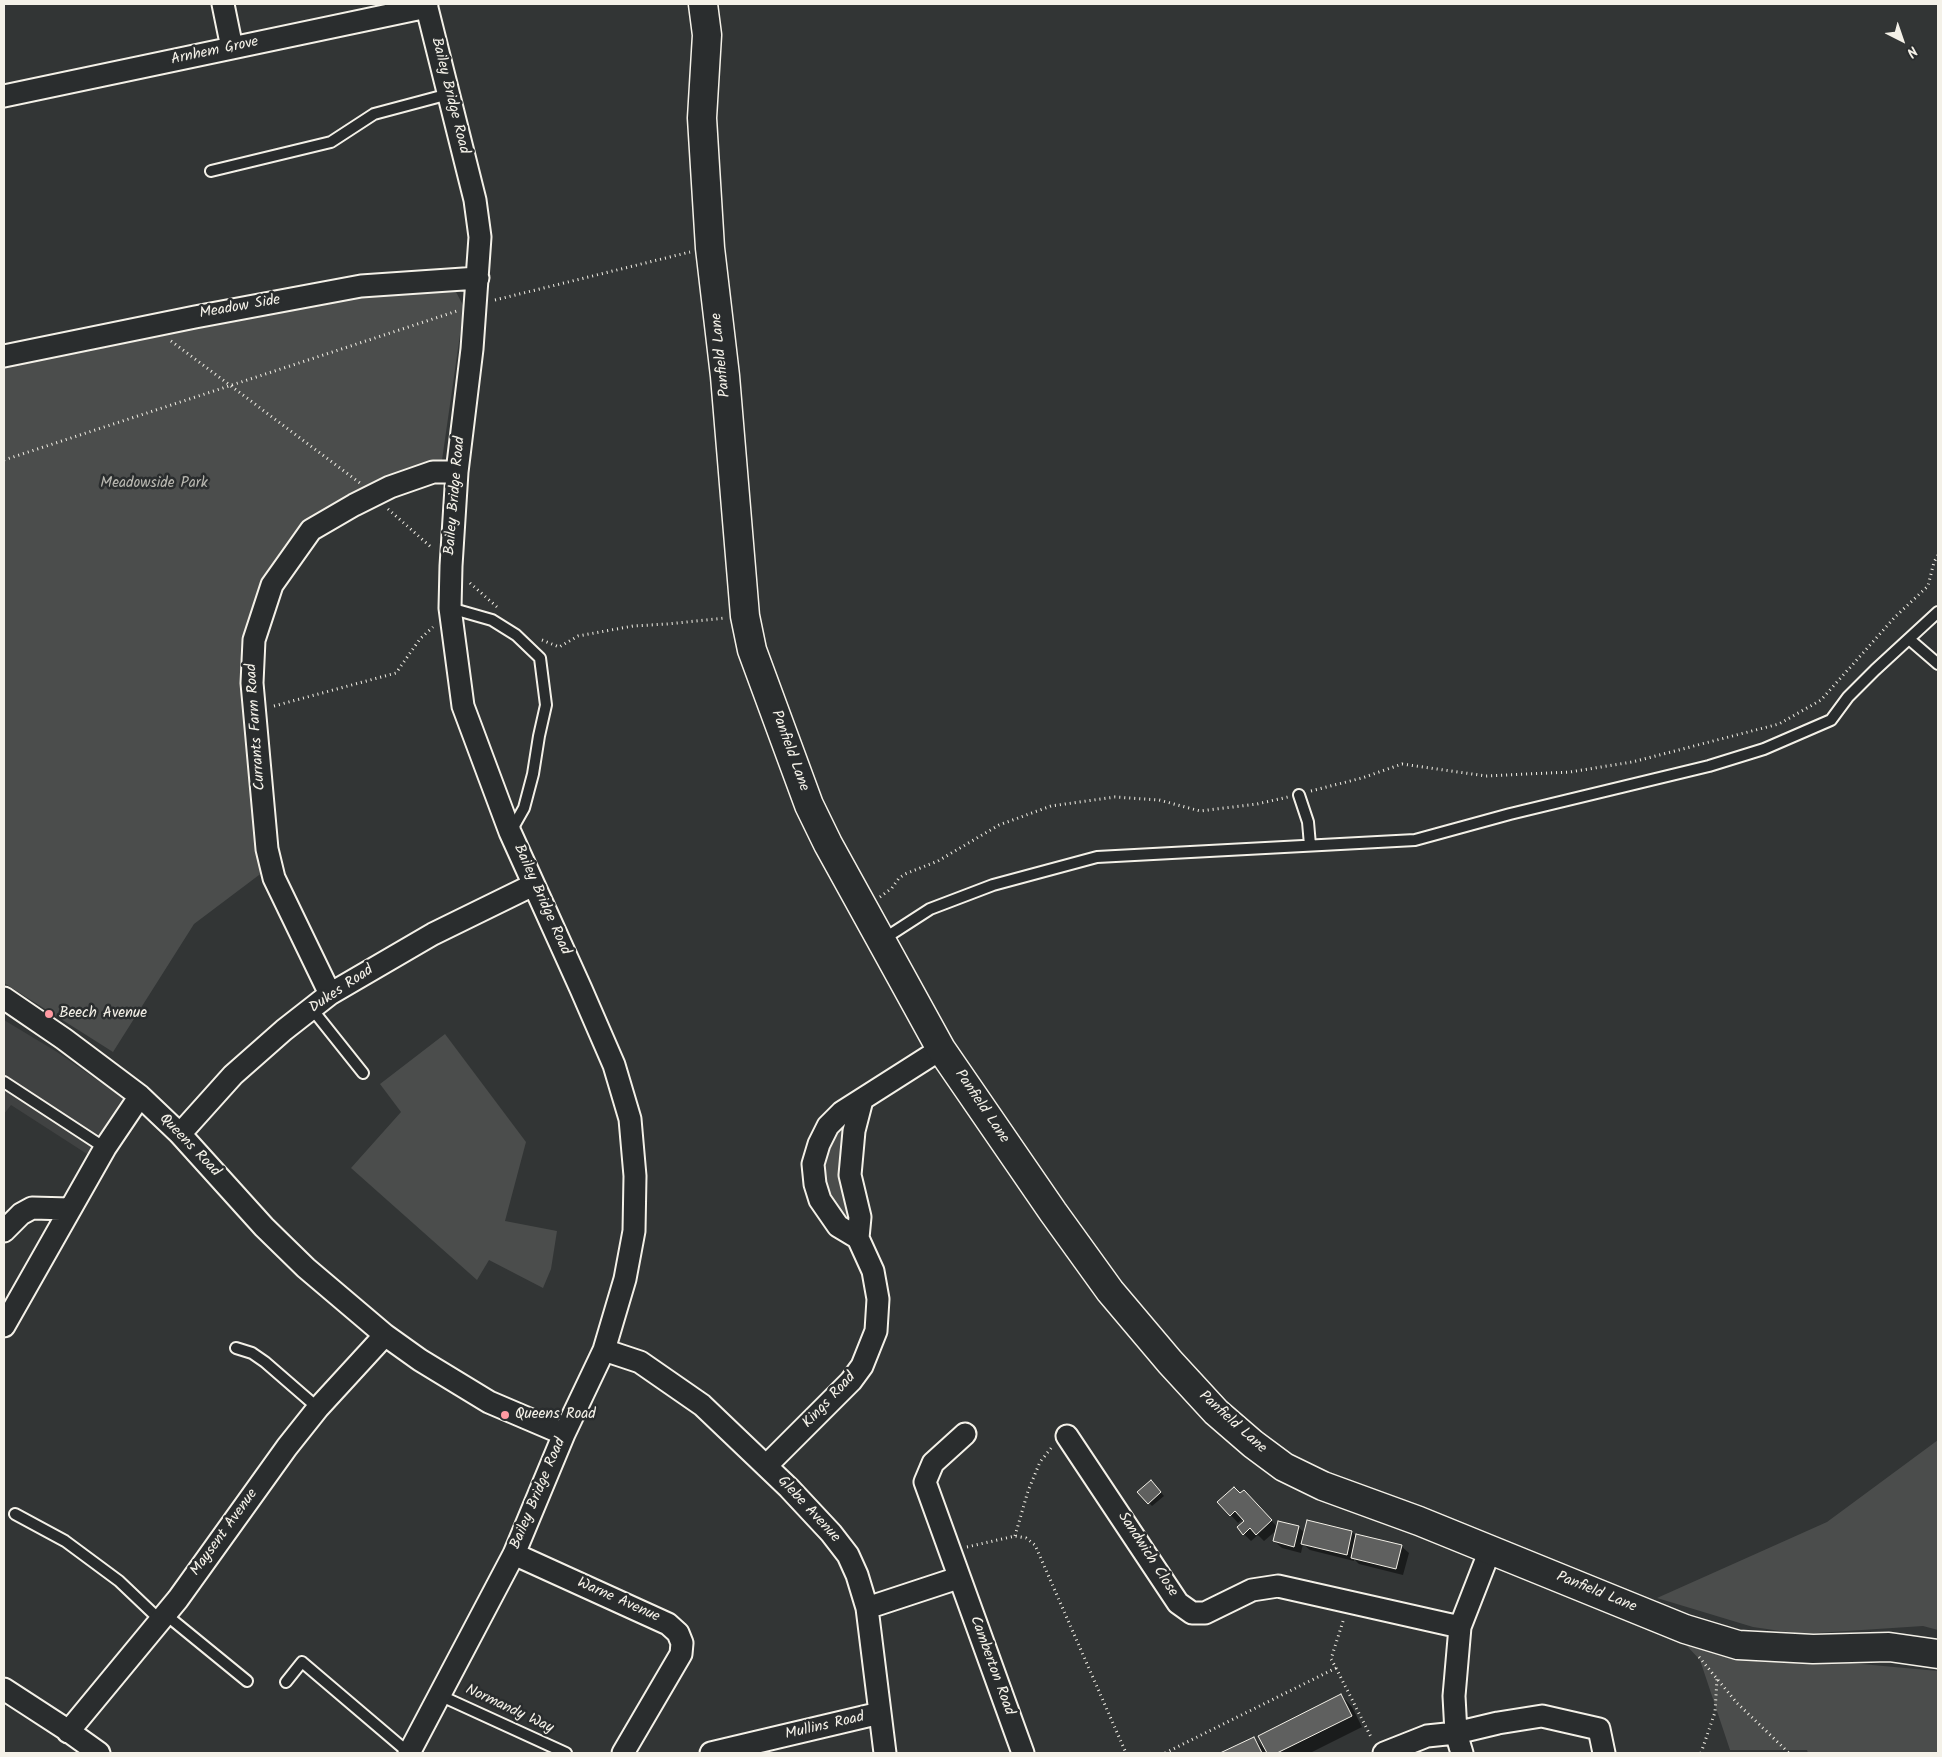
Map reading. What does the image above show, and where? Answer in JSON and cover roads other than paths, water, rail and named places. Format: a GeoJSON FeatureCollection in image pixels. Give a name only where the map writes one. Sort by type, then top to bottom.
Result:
{"type":"FeatureCollection","features":[{"type":"Feature","properties":{"kind":"street"},"geometry":{"type":"LineString","coordinates":[[223,4],[232,48]]}},
{"type":"Feature","properties":{"kind":"street","name":"Panfield Lane"},"geometry":{"type":"LineString","coordinates":[[703,4],[707,35],[702,118],[710,248],[724,376],[745,616],[752,650],[809,805],[864,910],[942,1049],[1053,1212],[1110,1291],[1170,1362],[1216,1412],[1253,1444],[1284,1467],[1323,1486],[1418,1521],[1685,1629],[1738,1645],[1813,1649],[1888,1647],[1938,1654]]}},
{"type":"Feature","properties":{"kind":"street","name":"Arnhem Grove"},"geometry":{"type":"LineString","coordinates":[[4,96],[426,6]]}},
{"type":"Feature","properties":{"kind":"street","name":"Bailey Bridge Road"},"geometry":{"type":"LineString","coordinates":[[409,1753],[514,1554],[564,1434],[604,1350],[625,1279],[634,1231],[635,1176],[630,1119],[614,1065],[582,989],[510,832],[463,706],[450,608],[451,548],[457,472],[472,349],[480,237],[474,200],[450,94],[426,6]]}},
{"type":"Feature","properties":{"kind":"street","name":"Meadow Side"},"geometry":{"type":"LineString","coordinates":[[4,356],[195,317],[361,286],[478,278]]}},
{"type":"Feature","properties":{"kind":"street","name":"Currants Farm Road"},"geometry":{"type":"LineString","coordinates":[[330,994],[274,878],[267,849],[252,683],[254,640],[272,584],[311,530],[390,487],[433,472],[457,472]]}},
{"type":"Feature","properties":{"kind":"street","name":"Dukes Road"},"geometry":{"type":"LineString","coordinates":[[180,1134],[233,1075],[284,1030],[330,994],[433,934],[533,885]]}},
{"type":"Feature","properties":{"kind":"street","name":"Queens Road"},"geometry":{"type":"LineString","coordinates":[[4,998],[64,1038],[140,1096],[180,1134],[264,1227],[306,1268],[385,1335],[420,1360],[489,1402],[564,1434]]}},
{"type":"Feature","properties":{"kind":"street"},"geometry":{"type":"LineString","coordinates":[[858,1238],[838,1226],[820,1200],[815,1184],[813,1164],[819,1144],[828,1126],[842,1112],[942,1049]]}},
{"type":"Feature","properties":{"kind":"street"},"geometry":{"type":"LineString","coordinates":[[4,1326],[105,1148],[140,1096]]}},
{"type":"Feature","properties":{"kind":"street","name":"Kings Road"},"geometry":{"type":"LineString","coordinates":[[766,1466],[851,1381],[862,1366],[876,1331],[878,1298],[873,1271],[858,1238],[860,1217],[850,1175],[854,1131],[862,1100]]}},
{"type":"Feature","properties":{"kind":"street"},"geometry":{"type":"LineString","coordinates":[[4,1230],[20,1214],[32,1208],[70,1209]]}},
{"type":"Feature","properties":{"kind":"street","name":"Maysent Avenue"},"geometry":{"type":"LineString","coordinates":[[68,1732],[163,1617],[287,1447],[318,1408],[385,1335]]}},
{"type":"Feature","properties":{"kind":"street","name":"Glebe Avenue"},"geometry":{"type":"LineString","coordinates":[[604,1350],[640,1362],[702,1405],[831,1532],[848,1554],[857,1574],[867,1608],[885,1753]]}},
{"type":"Feature","properties":{"kind":"street","name":"Camberton Road"},"geometry":{"type":"LineString","coordinates":[[965,1434],[933,1463],[925,1482],[958,1578],[1023,1753]]}},
{"type":"Feature","properties":{"kind":"street","name":"Sandwich Close"},"geometry":{"type":"LineString","coordinates":[[1067,1436],[1178,1603],[1192,1613],[1205,1613],[1252,1590],[1267,1587],[1291,1589],[1460,1627]]}},
{"type":"Feature","properties":{"kind":"street"},"geometry":{"type":"LineString","coordinates":[[1462,1753],[1456,1733],[1454,1696],[1460,1627],[1490,1550]]}},
{"type":"Feature","properties":{"kind":"street","name":"Warne Avenue"},"geometry":{"type":"LineString","coordinates":[[514,1554],[668,1624],[678,1633],[682,1642],[681,1654],[623,1753]]}},
{"type":"Feature","properties":{"kind":"street"},"geometry":{"type":"LineString","coordinates":[[867,1608],[958,1578]]}},
{"type":"Feature","properties":{"kind":"street"},"geometry":{"type":"LineString","coordinates":[[4,1689],[98,1753]]}},
{"type":"Feature","properties":{"kind":"street","name":"Mullins Road"},"geometry":{"type":"LineString","coordinates":[[711,1753],[880,1714]]}},
{"type":"Feature","properties":{"kind":"street"},"geometry":{"type":"LineString","coordinates":[[1379,1749],[1427,1736],[1456,1733],[1498,1723],[1542,1716],[1599,1729],[1604,1753]]}},
{"type":"Feature","properties":{"kind":"lane"},"geometry":{"type":"LineString","coordinates":[[211,170],[331,142],[374,114],[450,94]]}},
{"type":"Feature","properties":{"kind":"lane"},"geometry":{"type":"LineString","coordinates":[[450,608],[492,620],[516,635],[540,658],[546,705],[533,774],[524,808],[510,832]]}},
{"type":"Feature","properties":{"kind":"lane"},"geometry":{"type":"LineString","coordinates":[[881,940],[930,909],[993,885],[1097,856],[1415,840],[1510,814],[1709,766],[1764,750],[1831,720],[1848,697],[1938,612]]}},
{"type":"Feature","properties":{"kind":"lane"},"geometry":{"type":"LineString","coordinates":[[1910,639],[1938,664]]}},
{"type":"Feature","properties":{"kind":"lane"},"geometry":{"type":"LineString","coordinates":[[1299,795],[1308,822],[1310,845]]}},
{"type":"Feature","properties":{"kind":"lane"},"geometry":{"type":"LineString","coordinates":[[312,1009],[362,1073]]}},
{"type":"Feature","properties":{"kind":"lane"},"geometry":{"type":"LineString","coordinates":[[4,1082],[105,1148]]}},
{"type":"Feature","properties":{"kind":"lane"},"geometry":{"type":"LineString","coordinates":[[236,1348],[252,1353],[265,1362],[318,1408]]}},
{"type":"Feature","properties":{"kind":"lane"},"geometry":{"type":"LineString","coordinates":[[15,1514],[65,1541],[246,1681]]}},
{"type":"Feature","properties":{"kind":"lane","name":"Bailey Bridge Road"},"geometry":{"type":"LineString","coordinates":[[286,1682],[302,1662],[409,1753]]}},
{"type":"Feature","properties":{"kind":"lane","name":"Normandy Way"},"geometry":{"type":"LineString","coordinates":[[439,1695],[566,1753]]}},
{"type":"Feature","properties":{"kind":"place","name":"Beech Avenue"},"geometry":{"type":"Point","coordinates":[49,1014]}},
{"type":"Feature","properties":{"kind":"place","name":"Queens Road"},"geometry":{"type":"Point","coordinates":[505,1415]}},
{"type":"Feature","properties":{"kind":"park label","name":"Meadowside Park"},"geometry":{"type":"Point","coordinates":[154,484]}}]}
